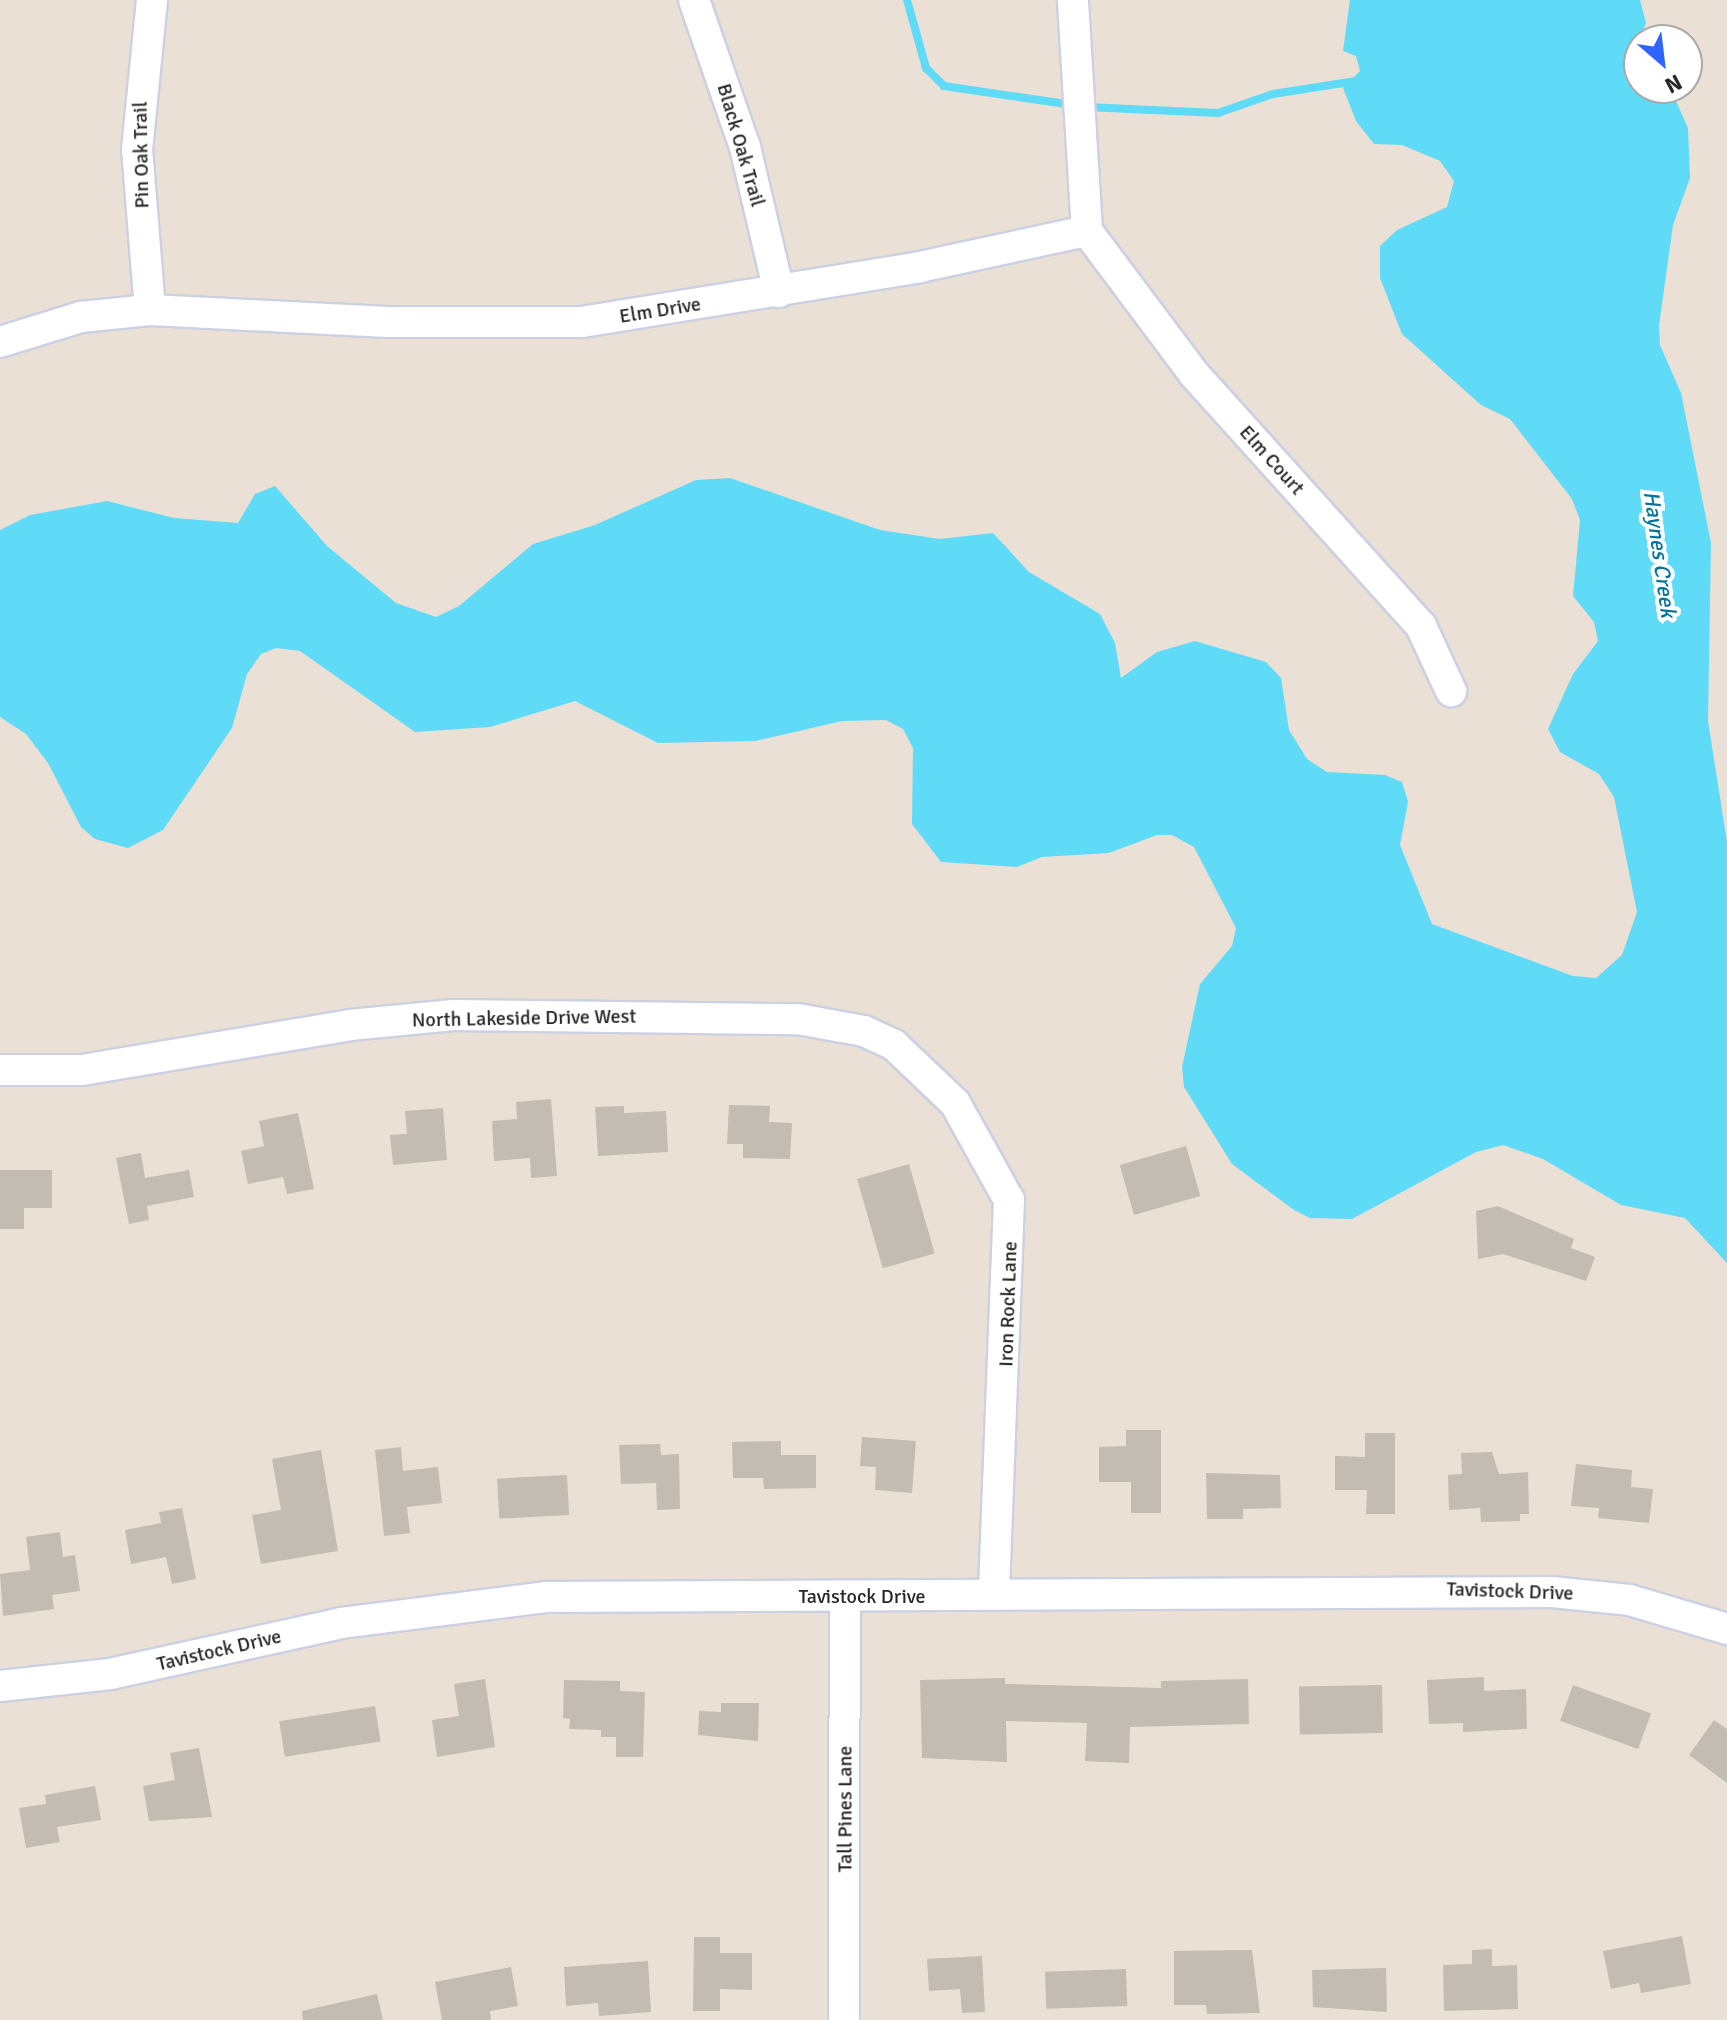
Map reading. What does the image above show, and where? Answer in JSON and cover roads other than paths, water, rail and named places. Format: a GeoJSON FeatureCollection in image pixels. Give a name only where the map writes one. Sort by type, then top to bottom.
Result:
{"type":"FeatureCollection","features":[{"type":"Feature","properties":{"kind":"street","name":"Pin Oak Trail"},"geometry":{"type":"LineString","coordinates":[[150,310],[137,150],[152,0]]}},
{"type":"Feature","properties":{"kind":"street","name":"Black Oak Trail"},"geometry":{"type":"LineString","coordinates":[[694,0],[745,147],[779,292]]}},
{"type":"Feature","properties":{"kind":"street"},"geometry":{"type":"LineString","coordinates":[[1073,0],[1087,231]]}},
{"type":"Feature","properties":{"kind":"street","name":"Elm Drive"},"geometry":{"type":"LineString","coordinates":[[0,342],[81,317],[150,310],[388,322],[582,322],[779,292],[1087,231]]}},
{"type":"Feature","properties":{"kind":"street","name":"Elm Court"},"geometry":{"type":"LineString","coordinates":[[1087,231],[1194,374],[1421,626],[1451,691]]}},
{"type":"Feature","properties":{"kind":"street","name":"North Lakeside Drive West"},"geometry":{"type":"LineString","coordinates":[[0,1070],[82,1070],[350,1025],[454,1015],[798,1019],[864,1031],[902,1051]]}},
{"type":"Feature","properties":{"kind":"street","name":"Iron Rock Lane"},"geometry":{"type":"LineString","coordinates":[[902,1051],[955,1103],[1009,1200],[994,1594]]}},
{"type":"Feature","properties":{"kind":"street","name":"Tavistock Drive"},"geometry":{"type":"LineString","coordinates":[[0,1686],[110,1674],[341,1623],[471,1602],[625,1595],[845,1597],[1590,1593],[1727,1629]]}},
{"type":"Feature","properties":{"kind":"street","name":"Tall Pines Lane"},"geometry":{"type":"LineString","coordinates":[[844,2020],[845,1597]]}},
{"type":"Feature","properties":{"kind":"water","name":"Haynes Creek"},"geometry":{"type":"Polygon","coordinates":[[[1350,0],[1640,0],[1646,24],[1623,24],[1623,104],[1677,104],[1688,128],[1690,178],[1673,225],[1659,325],[1660,345],[1681,393],[1711,543],[1708,721],[1727,842],[1727,1263],[1685,1218],[1621,1205],[1543,1159],[1503,1145],[1476,1152],[1352,1219],[1310,1218],[1294,1210],[1232,1164],[1184,1087],[1182,1067],[1200,984],[1232,946],[1236,928],[1194,847],[1172,835],[1157,835],[1109,853],[1042,857],[1017,867],[941,862],[912,824],[913,748],[903,729],[886,720],[842,721],[755,741],[658,743],[575,701],[490,727],[415,732],[300,651],[276,648],[261,654],[247,674],[232,728],[163,830],[128,848],[95,839],[81,827],[48,763],[26,734],[0,717],[0,530],[30,515],[107,501],[174,518],[238,523],[255,494],[275,486],[327,546],[396,603],[436,617],[459,606],[533,544],[595,525],[696,480],[730,478],[880,530],[940,539],[993,533],[1029,572],[1100,614],[1115,643],[1121,678],[1157,652],[1195,641],[1266,662],[1281,678],[1289,730],[1307,759],[1327,772],[1385,775],[1402,782],[1408,802],[1400,845],[1432,924],[1573,976],[1596,978],[1622,955],[1637,912],[1614,797],[1599,774],[1560,752],[1548,729],[1573,674],[1598,641],[1594,622],[1573,596],[1580,520],[1572,499],[1510,419],[1481,405],[1402,334],[1380,278],[1380,246],[1397,230],[1447,207],[1454,181],[1440,161],[1402,145],[1374,144],[1356,121],[1343,88],[1360,71],[1356,56],[1343,51],[1350,0]]]}},
{"type":"Feature","properties":{"kind":"waterway"},"geometry":{"type":"LineString","coordinates":[[907,0],[926,68],[944,86],[1073,105]]}},
{"type":"Feature","properties":{"kind":"waterway"},"geometry":{"type":"LineString","coordinates":[[1086,107],[1218,113],[1273,94],[1356,81]]}}]}
